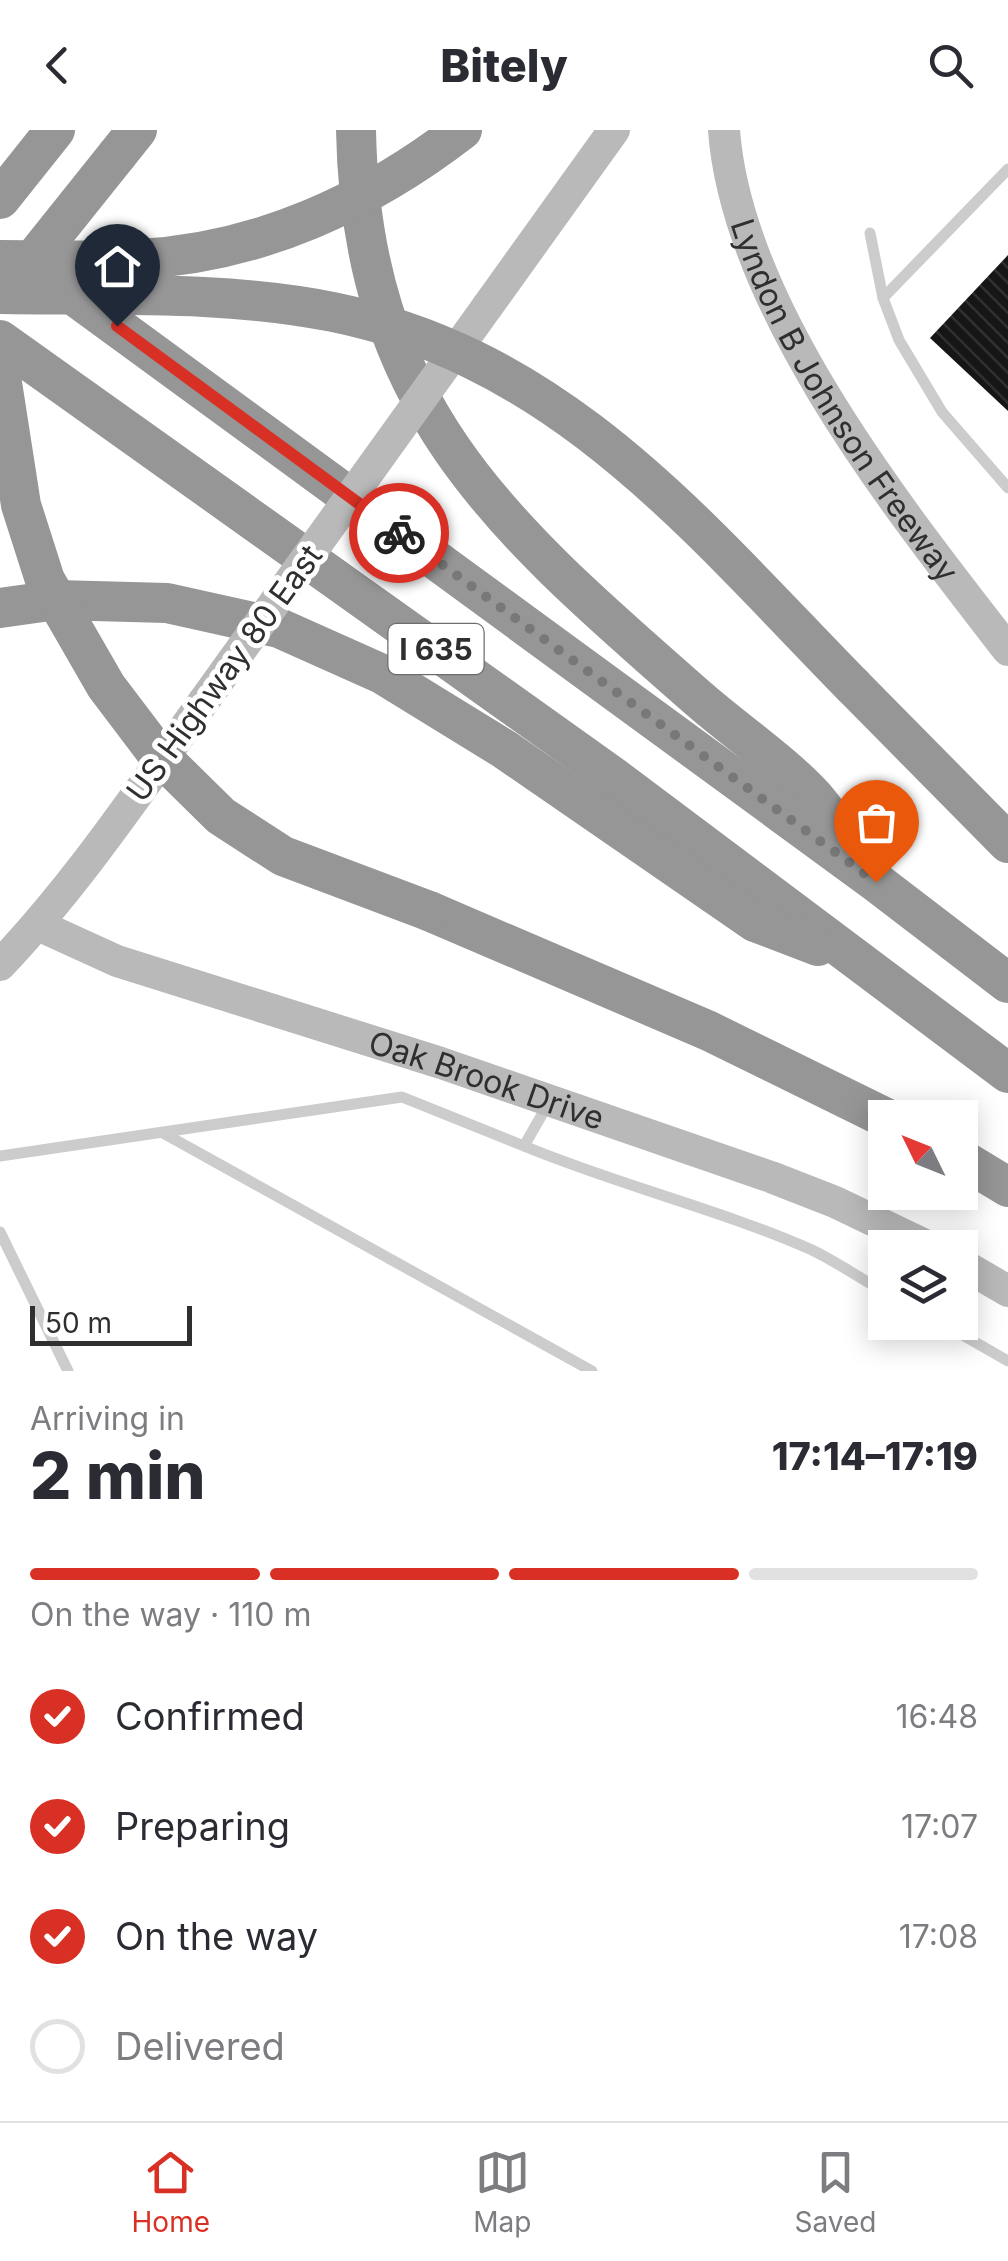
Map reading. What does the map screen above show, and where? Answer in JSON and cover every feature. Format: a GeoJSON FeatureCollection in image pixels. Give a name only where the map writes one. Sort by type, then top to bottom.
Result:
{"type":"FeatureCollection","features":[{"type":"Feature","properties":{"kind":"highway"},"geometry":{"type":"LineString","coordinates":[[0,200],[56,130]]}},
{"type":"Feature","properties":{"kind":"highway"},"geometry":{"type":"LineString","coordinates":[[356,130],[361,206],[377,288],[409,378],[442,438],[488,500],[570,585],[813,796],[876,882]]}},
{"type":"Feature","properties":{"kind":"highway"},"geometry":{"type":"LineString","coordinates":[[0,260],[140,260],[240,243],[318,218],[412,168],[462,130]]}},
{"type":"Feature","properties":{"kind":"highway"},"geometry":{"type":"LineString","coordinates":[[0,298],[127,143]]}},
{"type":"Feature","properties":{"kind":"highway","name":"I 635"},"geometry":{"type":"LineString","coordinates":[[0,242],[876,882],[1008,983]]}},
{"type":"Feature","properties":{"kind":"highway"},"geometry":{"type":"LineString","coordinates":[[0,298],[196,295],[334,312],[418,336],[509,377],[584,426],[653,482],[1008,843]]}},
{"type":"Feature","properties":{"kind":"highway","name":"I 635"},"geometry":{"type":"LineString","coordinates":[[0,340],[446,656],[868,965],[1008,1073]]}},
{"type":"Feature","properties":{"kind":"highway"},"geometry":{"type":"LineString","coordinates":[[0,370],[21,505],[45,580],[106,686],[156,752],[221,816],[283,856],[428,911],[708,1031],[868,1109]]}},
{"type":"Feature","properties":{"kind":"highway"},"geometry":{"type":"LineString","coordinates":[[0,608],[57,600],[168,604],[278,628],[366,666],[413,692],[504,749],[755,922],[868,965]]}},
{"type":"Feature","properties":{"kind":"highway"},"geometry":{"type":"LineString","coordinates":[[978,1169],[1008,1187]]}},
{"type":"Feature","properties":{"kind":"main road","name":"US Highway 80 East"},"geometry":{"type":"LineString","coordinates":[[0,965],[38,925],[204,701],[614,130]]}},
{"type":"Feature","properties":{"kind":"main road","name":"Lyndon B Johnson Freeway"},"geometry":{"type":"LineString","coordinates":[[724,130],[726,168],[765,284],[819,384],[919,536],[1008,650]]}},
{"type":"Feature","properties":{"kind":"main road","name":"Oak Brook Drive"},"geometry":{"type":"LineString","coordinates":[[38,925],[117,960],[330,1027],[771,1177],[894,1230]]}},
{"type":"Feature","properties":{"kind":"main road"},"geometry":{"type":"LineString","coordinates":[[978,1274],[1008,1290]]}},
{"type":"Feature","properties":{"kind":"lane"},"geometry":{"type":"LineString","coordinates":[[884,298],[1008,169]]}},
{"type":"Feature","properties":{"kind":"lane"},"geometry":{"type":"LineString","coordinates":[[870,233],[884,298],[899,340],[942,412],[1008,488]]}},
{"type":"Feature","properties":{"kind":"lane"},"geometry":{"type":"LineString","coordinates":[[0,1156],[402,1097],[584,1171],[758,1229],[815,1252],[868,1282]]}},
{"type":"Feature","properties":{"kind":"lane"},"geometry":{"type":"LineString","coordinates":[[524,1146],[549,1101]]}},
{"type":"Feature","properties":{"kind":"lane"},"geometry":{"type":"LineString","coordinates":[[163,1133],[592,1371]]}},
{"type":"Feature","properties":{"kind":"lane"},"geometry":{"type":"LineString","coordinates":[[0,1232],[68,1371]]}},
{"type":"Feature","properties":{"kind":"lane"},"geometry":{"type":"LineString","coordinates":[[971,1340],[1008,1361]]}},
{"type":"Feature","properties":{"kind":"building"},"geometry":{"type":"Polygon","coordinates":[[[1008,255],[1008,411],[930,338],[1008,255]]]}},
{"type":"Feature","properties":{"kind":"way so far"},"geometry":{"type":"LineString","coordinates":[[399,533],[876,882]]}},
{"type":"Feature","properties":{"kind":"route"},"geometry":{"type":"LineString","coordinates":[[117,326],[399,533]]}}]}
